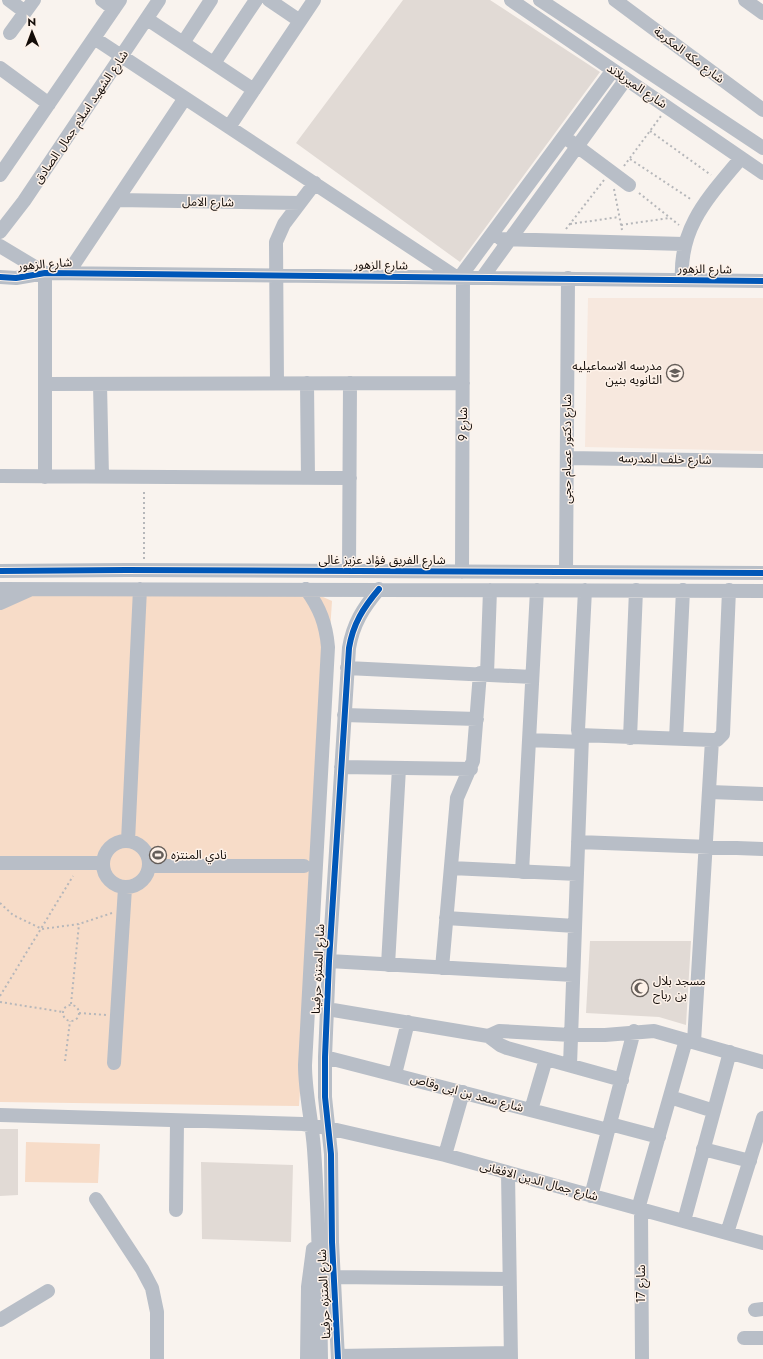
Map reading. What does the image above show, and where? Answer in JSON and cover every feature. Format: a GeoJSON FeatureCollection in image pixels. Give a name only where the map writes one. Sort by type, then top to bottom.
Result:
{"type":"FeatureCollection","features":[{"type":"Feature","properties":{"kind":"street"},"geometry":{"type":"LineString","coordinates":[[9,0],[25,12]]}},
{"type":"Feature","properties":{"kind":"street"},"geometry":{"type":"LineString","coordinates":[[10,33],[34,0]]}},
{"type":"Feature","properties":{"kind":"street"},"geometry":{"type":"LineString","coordinates":[[0,175],[117,4],[102,0]]}},
{"type":"Feature","properties":{"kind":"street","name":"شارع الشهيد اسلام جمال الصادق"},"geometry":{"type":"LineString","coordinates":[[0,232],[24,201],[159,0]]}},
{"type":"Feature","properties":{"kind":"street"},"geometry":{"type":"LineString","coordinates":[[183,42],[211,0]]}},
{"type":"Feature","properties":{"kind":"street"},"geometry":{"type":"LineString","coordinates":[[214,63],[256,0]]}},
{"type":"Feature","properties":{"kind":"street"},"geometry":{"type":"LineString","coordinates":[[269,0],[300,21]]}},
{"type":"Feature","properties":{"kind":"street"},"geometry":{"type":"LineString","coordinates":[[229,127],[314,0]]}},
{"type":"Feature","properties":{"kind":"street","name":"شارع الميريلاند"},"geometry":{"type":"LineString","coordinates":[[511,0],[741,158],[761,168]]}},
{"type":"Feature","properties":{"kind":"street"},"geometry":{"type":"LineString","coordinates":[[530,13],[539,0]]}},
{"type":"Feature","properties":{"kind":"street","name":"شارع الميريلاند"},"geometry":{"type":"LineString","coordinates":[[539,0],[763,148]]}},
{"type":"Feature","properties":{"kind":"street","name":"شارع مكه المكرمة"},"geometry":{"type":"LineString","coordinates":[[615,0],[763,110]]}},
{"type":"Feature","properties":{"kind":"street"},"geometry":{"type":"LineString","coordinates":[[744,0],[763,14]]}},
{"type":"Feature","properties":{"kind":"street"},"geometry":{"type":"LineString","coordinates":[[147,19],[254,90]]}},
{"type":"Feature","properties":{"kind":"street"},"geometry":{"type":"LineString","coordinates":[[94,38],[460,277],[613,70]]}},
{"type":"Feature","properties":{"kind":"street"},"geometry":{"type":"LineString","coordinates":[[0,68],[49,104]]}},
{"type":"Feature","properties":{"kind":"street"},"geometry":{"type":"LineString","coordinates":[[482,278],[508,240],[626,79]]}},
{"type":"Feature","properties":{"kind":"street"},"geometry":{"type":"LineString","coordinates":[[68,273],[185,98]]}},
{"type":"Feature","properties":{"kind":"street"},"geometry":{"type":"LineString","coordinates":[[564,136],[629,185]]}},
{"type":"Feature","properties":{"kind":"street"},"geometry":{"type":"LineString","coordinates":[[682,280],[682,256],[686,238],[702,207],[741,158]]}},
{"type":"Feature","properties":{"kind":"street"},"geometry":{"type":"LineString","coordinates":[[277,384],[276,248],[278,235],[315,183]]}},
{"type":"Feature","properties":{"kind":"street","name":"شارع الامل"},"geometry":{"type":"LineString","coordinates":[[117,200],[300,203]]}},
{"type":"Feature","properties":{"kind":"street"},"geometry":{"type":"LineString","coordinates":[[489,239],[624,242],[686,238]]}},
{"type":"Feature","properties":{"kind":"street","name":"شارع الزهور"},"geometry":{"type":"LineString","coordinates":[[0,246],[45,273]]}},
{"type":"Feature","properties":{"kind":"street"},"geometry":{"type":"LineString","coordinates":[[45,273],[45,476]]}},
{"type":"Feature","properties":{"kind":"street","name":"شارع الزهور"},"geometry":{"type":"LineString","coordinates":[[0,277],[16,278],[45,273],[68,273],[763,281]]}},
{"type":"Feature","properties":{"kind":"street","name":"شارع 9"},"geometry":{"type":"LineString","coordinates":[[460,277],[463,383],[462,572]]}},
{"type":"Feature","properties":{"kind":"street","name":"شارع دكتور عصام حجى"},"geometry":{"type":"LineString","coordinates":[[566,572],[568,278]]}},
{"type":"Feature","properties":{"kind":"street"},"geometry":{"type":"LineString","coordinates":[[307,383],[308,478]]}},
{"type":"Feature","properties":{"kind":"street"},"geometry":{"type":"LineString","coordinates":[[349,571],[350,383]]}},
{"type":"Feature","properties":{"kind":"street"},"geometry":{"type":"LineString","coordinates":[[45,384],[463,383]]}},
{"type":"Feature","properties":{"kind":"street"},"geometry":{"type":"LineString","coordinates":[[100,384],[102,477]]}},
{"type":"Feature","properties":{"kind":"street","name":"شارع خلف المدرسه"},"geometry":{"type":"LineString","coordinates":[[567,458],[763,461]]}},
{"type":"Feature","properties":{"kind":"street"},"geometry":{"type":"LineString","coordinates":[[0,476],[350,478]]}},
{"type":"Feature","properties":{"kind":"street"},"geometry":{"type":"LineString","coordinates":[[126,570],[133,589],[128,841]]}},
{"type":"Feature","properties":{"kind":"street"},"geometry":{"type":"LineString","coordinates":[[216,570],[217,589]]}},
{"type":"Feature","properties":{"kind":"street","name":"شارع الفريق فؤاد عزيز غالى"},"geometry":{"type":"LineString","coordinates":[[0,571],[216,570],[763,573]]}},
{"type":"Feature","properties":{"kind":"street"},"geometry":{"type":"LineString","coordinates":[[670,573],[676,590],[676,739]]}},
{"type":"Feature","properties":{"kind":"street"},"geometry":{"type":"LineString","coordinates":[[0,589],[763,591]]}},
{"type":"Feature","properties":{"kind":"street"},"geometry":{"type":"LineString","coordinates":[[0,603],[31,589]]}},
{"type":"Feature","properties":{"kind":"street","name":"شارع المتنزه حرفينا"},"geometry":{"type":"LineString","coordinates":[[306,589],[320,610],[327,634],[328,660],[305,1065],[306,1090],[313,1125],[322,1359]]}},
{"type":"Feature","properties":{"kind":"street","name":"شارع المتنزه حرفينا"},"geometry":{"type":"LineString","coordinates":[[338,1358],[332,1230],[331,1154],[325,1097],[329,962],[349,648],[354,626],[364,606],[379,589]]}},
{"type":"Feature","properties":{"kind":"street"},"geometry":{"type":"LineString","coordinates":[[442,968],[457,798],[471,769],[484,674],[490,590]]}},
{"type":"Feature","properties":{"kind":"street"},"geometry":{"type":"LineString","coordinates":[[522,872],[537,590]]}},
{"type":"Feature","properties":{"kind":"street"},"geometry":{"type":"LineString","coordinates":[[570,1065],[582,739],[578,733],[578,730],[585,590]]}},
{"type":"Feature","properties":{"kind":"street"},"geometry":{"type":"LineString","coordinates":[[630,738],[636,590]]}},
{"type":"Feature","properties":{"kind":"street"},"geometry":{"type":"LineString","coordinates":[[529,740],[630,738],[712,740],[721,738],[723,734],[729,590]]}},
{"type":"Feature","properties":{"kind":"street"},"geometry":{"type":"LineString","coordinates":[[347,668],[532,677]]}},
{"type":"Feature","properties":{"kind":"street"},"geometry":{"type":"LineString","coordinates":[[344,716],[477,719]]}},
{"type":"Feature","properties":{"kind":"street","name":"شارع 17"},"geometry":{"type":"LineString","coordinates":[[642,1359],[640,1209],[658,1137],[670,1097],[690,1041],[707,847],[712,740]]}},
{"type":"Feature","properties":{"kind":"street"},"geometry":{"type":"LineString","coordinates":[[323,754],[341,761],[399,768],[471,769]]}},
{"type":"Feature","properties":{"kind":"street"},"geometry":{"type":"LineString","coordinates":[[388,965],[399,768]]}},
{"type":"Feature","properties":{"kind":"street"},"geometry":{"type":"LineString","coordinates":[[710,792],[763,794]]}},
{"type":"Feature","properties":{"kind":"street"},"geometry":{"type":"LineString","coordinates":[[120,841],[128,841],[141,846],[149,858],[149,866],[146,877],[142,881],[126,888],[118,886],[106,878],[102,863],[107,849],[120,841]]}},
{"type":"Feature","properties":{"kind":"street"},"geometry":{"type":"LineString","coordinates":[[578,842],[763,848]]}},
{"type":"Feature","properties":{"kind":"street"},"geometry":{"type":"LineString","coordinates":[[0,864],[102,863]]}},
{"type":"Feature","properties":{"kind":"street"},"geometry":{"type":"LineString","coordinates":[[149,866],[304,866]]}},
{"type":"Feature","properties":{"kind":"street"},"geometry":{"type":"LineString","coordinates":[[451,868],[577,874]]}},
{"type":"Feature","properties":{"kind":"street"},"geometry":{"type":"LineString","coordinates":[[114,1063],[126,888]]}},
{"type":"Feature","properties":{"kind":"street"},"geometry":{"type":"LineString","coordinates":[[446,918],[575,926]]}},
{"type":"Feature","properties":{"kind":"street"},"geometry":{"type":"LineString","coordinates":[[329,962],[573,975]]}},
{"type":"Feature","properties":{"kind":"street"},"geometry":{"type":"LineString","coordinates":[[327,1009],[488,1036],[500,1045],[622,1080]]}},
{"type":"Feature","properties":{"kind":"street"},"geometry":{"type":"LineString","coordinates":[[395,1074],[408,1022]]}},
{"type":"Feature","properties":{"kind":"street"},"geometry":{"type":"LineString","coordinates":[[488,1036],[499,1030],[571,1035],[654,1031],[763,1062]]}},
{"type":"Feature","properties":{"kind":"street"},"geometry":{"type":"LineString","coordinates":[[591,1196],[634,1031]]}},
{"type":"Feature","properties":{"kind":"street"},"geometry":{"type":"LineString","coordinates":[[684,1222],[730,1052]]}},
{"type":"Feature","properties":{"kind":"street","name":"شارع سعد بن ابى وقاص"},"geometry":{"type":"LineString","coordinates":[[325,1057],[532,1110],[658,1137]]}},
{"type":"Feature","properties":{"kind":"street"},"geometry":{"type":"LineString","coordinates":[[532,1110],[546,1059]]}},
{"type":"Feature","properties":{"kind":"street"},"geometry":{"type":"LineString","coordinates":[[445,1156],[463,1092]]}},
{"type":"Feature","properties":{"kind":"street"},"geometry":{"type":"LineString","coordinates":[[670,1097],[714,1110]]}},
{"type":"Feature","properties":{"kind":"street","name":"شارع جمال الدين الافغانى"},"geometry":{"type":"LineString","coordinates":[[0,1115],[177,1122],[313,1125],[445,1156],[763,1243]]}},
{"type":"Feature","properties":{"kind":"street"},"geometry":{"type":"LineString","coordinates":[[727,1234],[763,1121]]}},
{"type":"Feature","properties":{"kind":"street"},"geometry":{"type":"LineString","coordinates":[[176,1210],[177,1122]]}},
{"type":"Feature","properties":{"kind":"street"},"geometry":{"type":"LineString","coordinates":[[704,1149],[750,1161]]}},
{"type":"Feature","properties":{"kind":"street"},"geometry":{"type":"LineString","coordinates":[[338,1358],[511,1356],[508,1173]]}},
{"type":"Feature","properties":{"kind":"street"},"geometry":{"type":"LineString","coordinates":[[96,1199],[142,1268],[152,1288],[157,1312],[157,1359]]}},
{"type":"Feature","properties":{"kind":"street"},"geometry":{"type":"LineString","coordinates":[[307,1359],[308,1286],[312,1257],[318,1232]]}},
{"type":"Feature","properties":{"kind":"street"},"geometry":{"type":"LineString","coordinates":[[335,1277],[509,1279]]}},
{"type":"Feature","properties":{"kind":"street"},"geometry":{"type":"LineString","coordinates":[[0,1320],[48,1291]]}},
{"type":"Feature","properties":{"kind":"street"},"geometry":{"type":"LineString","coordinates":[[744,1338],[763,1338]]}},
{"type":"Feature","properties":{"kind":"path"},"geometry":{"type":"LineString","coordinates":[[556,241],[569,224],[614,174],[630,159],[667,107]]}},
{"type":"Feature","properties":{"kind":"path"},"geometry":{"type":"LineString","coordinates":[[650,132],[721,182]]}},
{"type":"Feature","properties":{"kind":"path"},"geometry":{"type":"LineString","coordinates":[[630,159],[702,207]]}},
{"type":"Feature","properties":{"kind":"path"},"geometry":{"type":"LineString","coordinates":[[614,174],[619,217],[624,242]]}},
{"type":"Feature","properties":{"kind":"path"},"geometry":{"type":"LineString","coordinates":[[629,185],[670,218],[686,238]]}},
{"type":"Feature","properties":{"kind":"path"},"geometry":{"type":"LineString","coordinates":[[569,224],[619,217]]}},
{"type":"Feature","properties":{"kind":"path"},"geometry":{"type":"LineString","coordinates":[[621,224],[670,218]]}},
{"type":"Feature","properties":{"kind":"path"},"geometry":{"type":"LineString","coordinates":[[144,477],[144,570]]}},
{"type":"Feature","properties":{"kind":"path"},"geometry":{"type":"LineString","coordinates":[[0,996],[81,863]]}},
{"type":"Feature","properties":{"kind":"path"},"geometry":{"type":"LineString","coordinates":[[0,903],[13,915],[42,929],[79,924],[124,909]]}},
{"type":"Feature","properties":{"kind":"path"},"geometry":{"type":"LineString","coordinates":[[71,1004],[79,924]]}},
{"type":"Feature","properties":{"kind":"path"},"geometry":{"type":"LineString","coordinates":[[0,1002],[63,1012]]}},
{"type":"Feature","properties":{"kind":"path"},"geometry":{"type":"LineString","coordinates":[[71,1004],[77,1007],[79,1013],[76,1019],[70,1021],[65,1018],[63,1012],[65,1006],[71,1004]]}},
{"type":"Feature","properties":{"kind":"path"},"geometry":{"type":"LineString","coordinates":[[79,1013],[117,1016]]}},
{"type":"Feature","properties":{"kind":"path"},"geometry":{"type":"LineString","coordinates":[[65,1061],[70,1021]]}},
{"type":"Feature","properties":{"kind":"shaded area","name":"مدرسه الاسماعيليه الثانويه بنين"},"geometry":{"type":"Polygon","coordinates":[[[588,298],[763,298],[763,451],[585,447],[588,298]]]}},
{"type":"Feature","properties":{"kind":"shaded area","name":"نادي المنتزه"},"geometry":{"type":"Polygon","coordinates":[[[33,595],[312,596],[323,597],[332,601],[299,1106],[0,1102],[0,608],[33,595]]]}},
{"type":"Feature","properties":{"kind":"shaded area"},"geometry":{"type":"Polygon","coordinates":[[[26,1142],[100,1144],[98,1183],[25,1182],[26,1142]]]}},
{"type":"Feature","properties":{"kind":"building"},"geometry":{"type":"Polygon","coordinates":[[[403,0],[490,0],[600,72],[460,262],[296,143],[403,0]]]}},
{"type":"Feature","properties":{"kind":"building","name":"مسجد بلال بن رباح"},"geometry":{"type":"Polygon","coordinates":[[[590,941],[691,941],[686,1025],[659,1017],[586,1013],[590,941]]]}},
{"type":"Feature","properties":{"kind":"building"},"geometry":{"type":"Polygon","coordinates":[[[0,1129],[18,1129],[18,1195],[0,1196],[0,1129]]]}},
{"type":"Feature","properties":{"kind":"building"},"geometry":{"type":"Polygon","coordinates":[[[201,1162],[293,1165],[291,1242],[202,1239],[201,1162]]]}},
{"type":"Feature","properties":{"kind":"cycle path"},"geometry":{"type":"LineString","coordinates":[[0,277],[16,278],[45,273],[763,281]]}},
{"type":"Feature","properties":{"kind":"cycle path"},"geometry":{"type":"LineString","coordinates":[[0,571],[126,570],[763,573]]}},
{"type":"Feature","properties":{"kind":"cycle path"},"geometry":{"type":"LineString","coordinates":[[338,1359],[332,1242],[331,1154],[325,1097],[329,961],[349,648],[356,624],[368,603],[379,589]]}},
{"type":"Feature","properties":{"kind":"place","name":"مدرسه الاسماعيليه الثانويه بنين"},"geometry":{"type":"Point","coordinates":[675,373]}},
{"type":"Feature","properties":{"kind":"place","name":"نادي المنتزه"},"geometry":{"type":"Point","coordinates":[158,855]}},
{"type":"Feature","properties":{"kind":"place","name":"مسجد بلال بن رباح"},"geometry":{"type":"Point","coordinates":[640,988]}}]}
